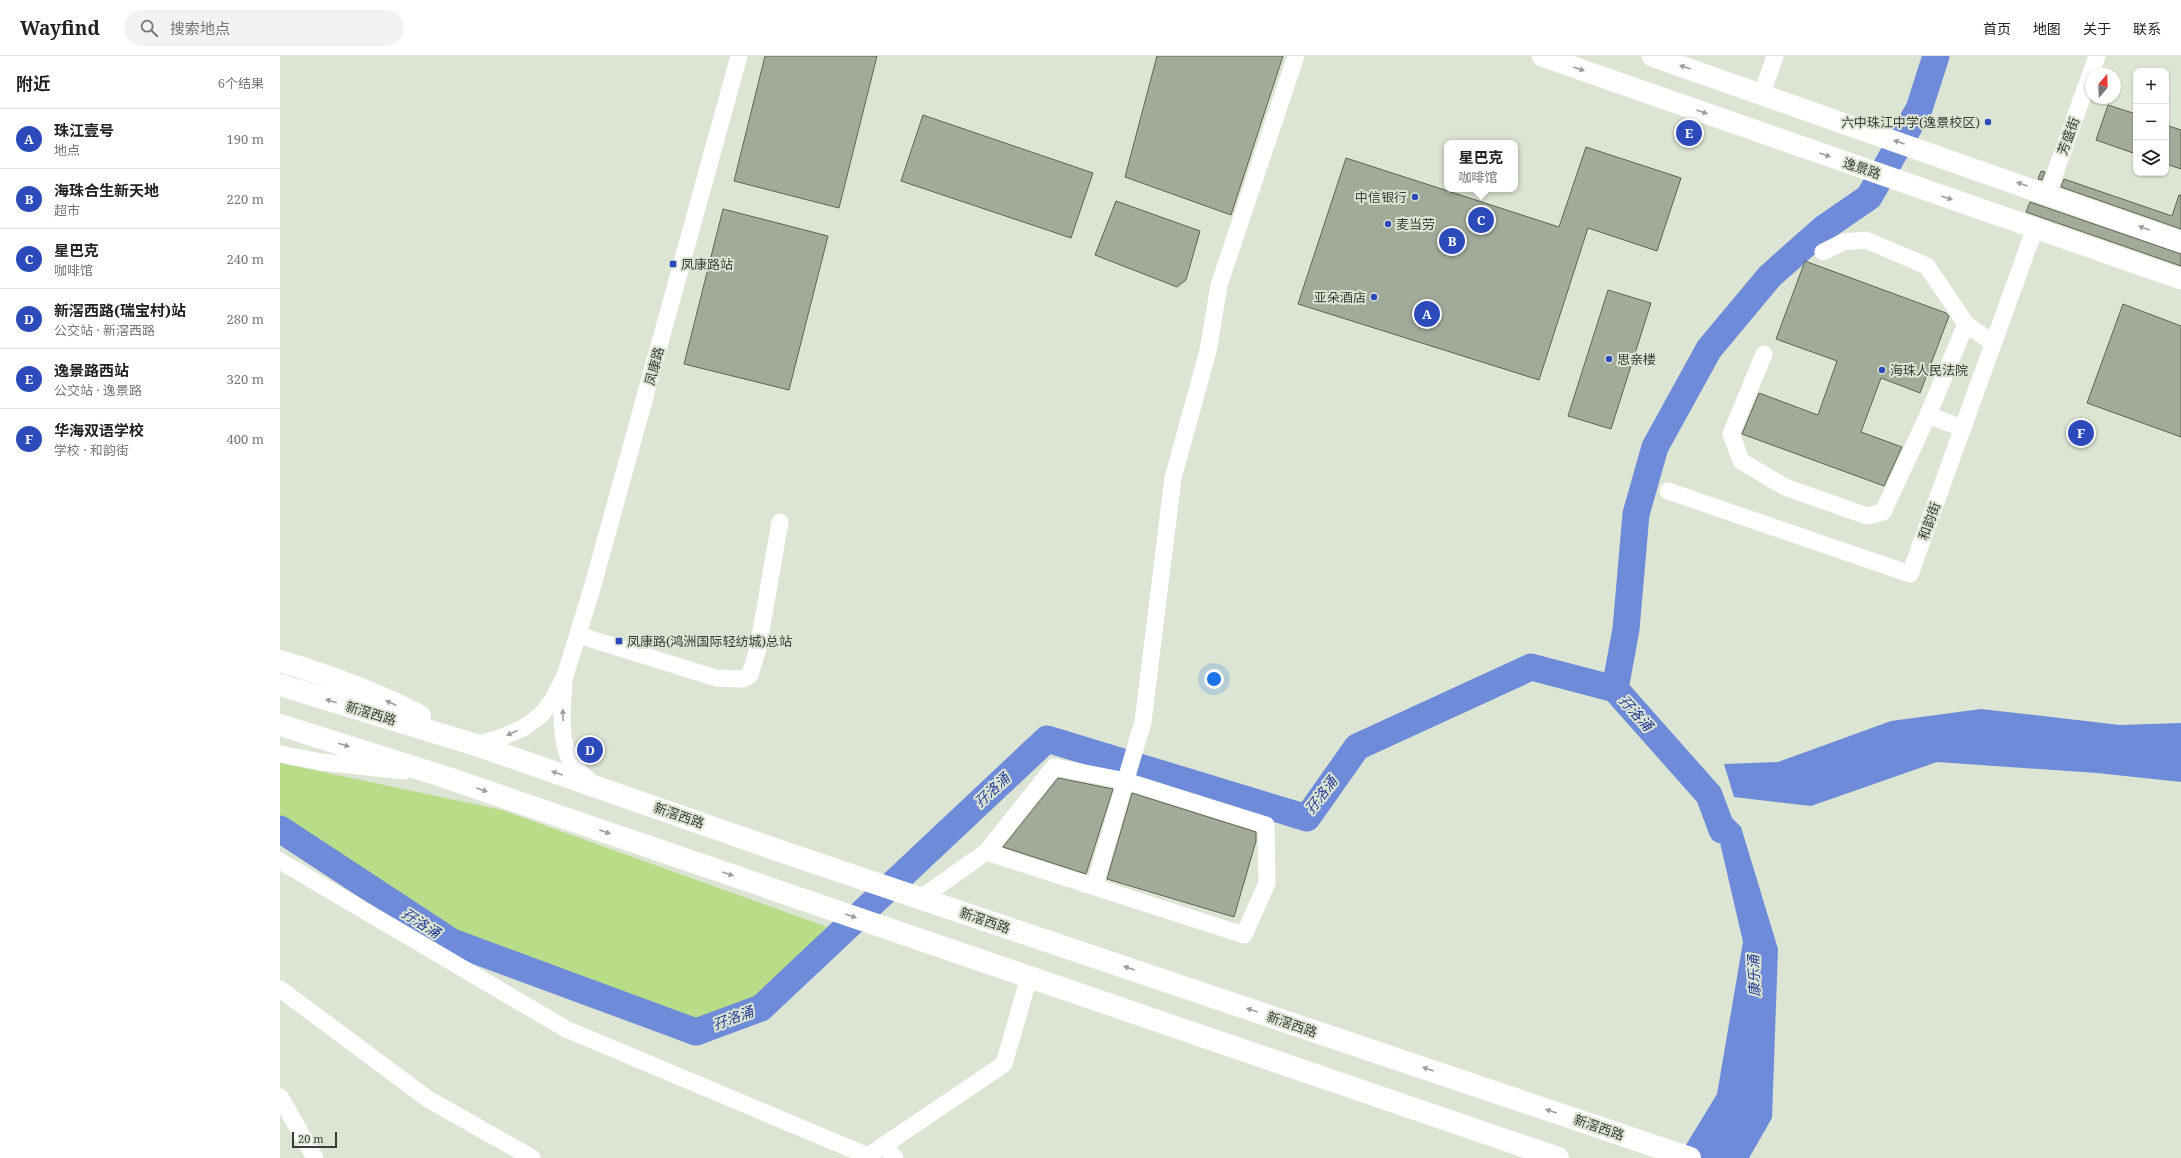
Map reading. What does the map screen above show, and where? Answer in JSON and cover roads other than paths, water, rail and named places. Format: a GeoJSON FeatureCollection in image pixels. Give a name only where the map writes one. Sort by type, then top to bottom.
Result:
{"type":"FeatureCollection","features":[{"type":"Feature","properties":{"kind":"highway"},"geometry":{"type":"LineString","coordinates":[[280,661],[312,671],[366,692],[414,713],[476,745]]}},
{"type":"Feature","properties":{"kind":"highway","name":"新滘西路"},"geometry":{"type":"LineString","coordinates":[[280,685],[476,745],[922,898],[1690,1158]]}},
{"type":"Feature","properties":{"kind":"highway"},"geometry":{"type":"LineString","coordinates":[[280,725],[445,777],[1558,1158]]}},
{"type":"Feature","properties":{"kind":"main road","name":"逸景路"},"geometry":{"type":"LineString","coordinates":[[1542,56],[2181,279]]}},
{"type":"Feature","properties":{"kind":"main road"},"geometry":{"type":"LineString","coordinates":[[1652,56],[2048,193],[2181,242]]}},
{"type":"Feature","properties":{"kind":"street","name":"凤康路"},"geometry":{"type":"LineString","coordinates":[[565,676],[578,635],[739,56]]}},
{"type":"Feature","properties":{"kind":"street"},"geometry":{"type":"LineString","coordinates":[[1094,887],[1144,722],[1173,478],[1208,351],[1219,285],[1296,56]]}},
{"type":"Feature","properties":{"kind":"street"},"geometry":{"type":"LineString","coordinates":[[1762,94],[1775,56]]}},
{"type":"Feature","properties":{"kind":"street","name":"芳盛街"},"geometry":{"type":"LineString","coordinates":[[2048,193],[2096,56]]}},
{"type":"Feature","properties":{"kind":"street","name":"和韵街"},"geometry":{"type":"LineString","coordinates":[[1668,491],[1910,574],[2035,228]]}},
{"type":"Feature","properties":{"kind":"street"},"geometry":{"type":"LineString","coordinates":[[1823,252],[1843,242],[1866,240],[1927,266],[1966,324],[1993,343]]}},
{"type":"Feature","properties":{"kind":"street"},"geometry":{"type":"LineString","coordinates":[[1764,354],[1731,434],[1741,460],[1785,487],[1868,516],[1882,512],[1928,416],[1966,324]]}},
{"type":"Feature","properties":{"kind":"street"},"geometry":{"type":"LineString","coordinates":[[1928,416],[1962,428]]}},
{"type":"Feature","properties":{"kind":"street"},"geometry":{"type":"LineString","coordinates":[[578,635],[716,678],[732,680],[743,679],[750,675],[758,648],[780,522]]}},
{"type":"Feature","properties":{"kind":"street"},"geometry":{"type":"LineString","coordinates":[[476,745],[506,736],[523,728],[540,716],[552,701],[565,676]]}},
{"type":"Feature","properties":{"kind":"street"},"geometry":{"type":"LineString","coordinates":[[565,676],[562,709],[566,748],[571,762],[594,786]]}},
{"type":"Feature","properties":{"kind":"street"},"geometry":{"type":"LineString","coordinates":[[280,754],[322,762],[445,777]]}},
{"type":"Feature","properties":{"kind":"street"},"geometry":{"type":"LineString","coordinates":[[922,898],[986,852],[1054,767],[1126,781],[1266,825],[1267,883],[1244,935],[986,852]]}},
{"type":"Feature","properties":{"kind":"street"},"geometry":{"type":"LineString","coordinates":[[280,861],[566,1030],[868,1156],[1004,1064],[1029,977]]}},
{"type":"Feature","properties":{"kind":"street"},"geometry":{"type":"LineString","coordinates":[[280,989],[428,1099],[532,1158]]}},
{"type":"Feature","properties":{"kind":"street"},"geometry":{"type":"LineString","coordinates":[[280,1097],[284,1114],[315,1158]]}},
{"type":"Feature","properties":{"kind":"street"},"geometry":{"type":"LineString","coordinates":[[884,1145],[895,1158]]}},
{"type":"Feature","properties":{"kind":"water"},"geometry":{"type":"Polygon","coordinates":[[[1981,709],[2120,725],[2181,723],[2181,782],[2097,773],[1937,762],[1811,806],[1734,797],[1724,764],[1778,762],[1891,721],[1981,709]]]}},
{"type":"Feature","properties":{"kind":"water","name":"康乐涌"},"geometry":{"type":"Polygon","coordinates":[[[1709,795],[1741,827],[1778,949],[1772,1118],[1749,1158],[1678,1158],[1717,1094],[1743,942],[1709,795]]]}},
{"type":"Feature","properties":{"kind":"waterway"},"geometry":{"type":"LineString","coordinates":[[1615,689],[1626,629],[1636,514],[1655,447],[1709,349],[1770,276],[1824,228],[1869,197],[1919,109],[1936,56]]}},
{"type":"Feature","properties":{"kind":"waterway","name":"孖洛涌"},"geometry":{"type":"LineString","coordinates":[[280,829],[452,942],[696,1032],[761,1008],[1047,739],[1307,818],[1357,747],[1531,667],[1615,689],[1709,795],[1722,830]]}},
{"type":"Feature","properties":{"kind":"place","name":"六中珠江中学(逸景校区)"},"geometry":{"type":"Point","coordinates":[1988,122]}},
{"type":"Feature","properties":{"kind":"place","name":"逸景路西站"},"geometry":{"type":"Point","coordinates":[1689,133]}},
{"type":"Feature","properties":{"kind":"place","name":"中信银行"},"geometry":{"type":"Point","coordinates":[1415,197]}},
{"type":"Feature","properties":{"kind":"place","name":"星巴克"},"geometry":{"type":"Point","coordinates":[1481,220]}},
{"type":"Feature","properties":{"kind":"place","name":"麦当劳"},"geometry":{"type":"Point","coordinates":[1388,224]}},
{"type":"Feature","properties":{"kind":"place","name":"海珠合生新天地"},"geometry":{"type":"Point","coordinates":[1452,241]}},
{"type":"Feature","properties":{"kind":"place","name":"凤康路站"},"geometry":{"type":"Point","coordinates":[673,264]}},
{"type":"Feature","properties":{"kind":"place","name":"亚朵酒店"},"geometry":{"type":"Point","coordinates":[1374,297]}},
{"type":"Feature","properties":{"kind":"place","name":"珠江壹号"},"geometry":{"type":"Point","coordinates":[1427,314]}},
{"type":"Feature","properties":{"kind":"place","name":"思亲楼"},"geometry":{"type":"Point","coordinates":[1609,359]}},
{"type":"Feature","properties":{"kind":"place","name":"海珠人民法院"},"geometry":{"type":"Point","coordinates":[1882,370]}},
{"type":"Feature","properties":{"kind":"place","name":"华海双语学校"},"geometry":{"type":"Point","coordinates":[2081,433]}},
{"type":"Feature","properties":{"kind":"place","name":"凤康路(鸿洲国际轻纺城)总站"},"geometry":{"type":"Point","coordinates":[619,641]}},
{"type":"Feature","properties":{"kind":"place","name":"新滘西路(瑞宝村)站"},"geometry":{"type":"Point","coordinates":[590,750]}}]}
